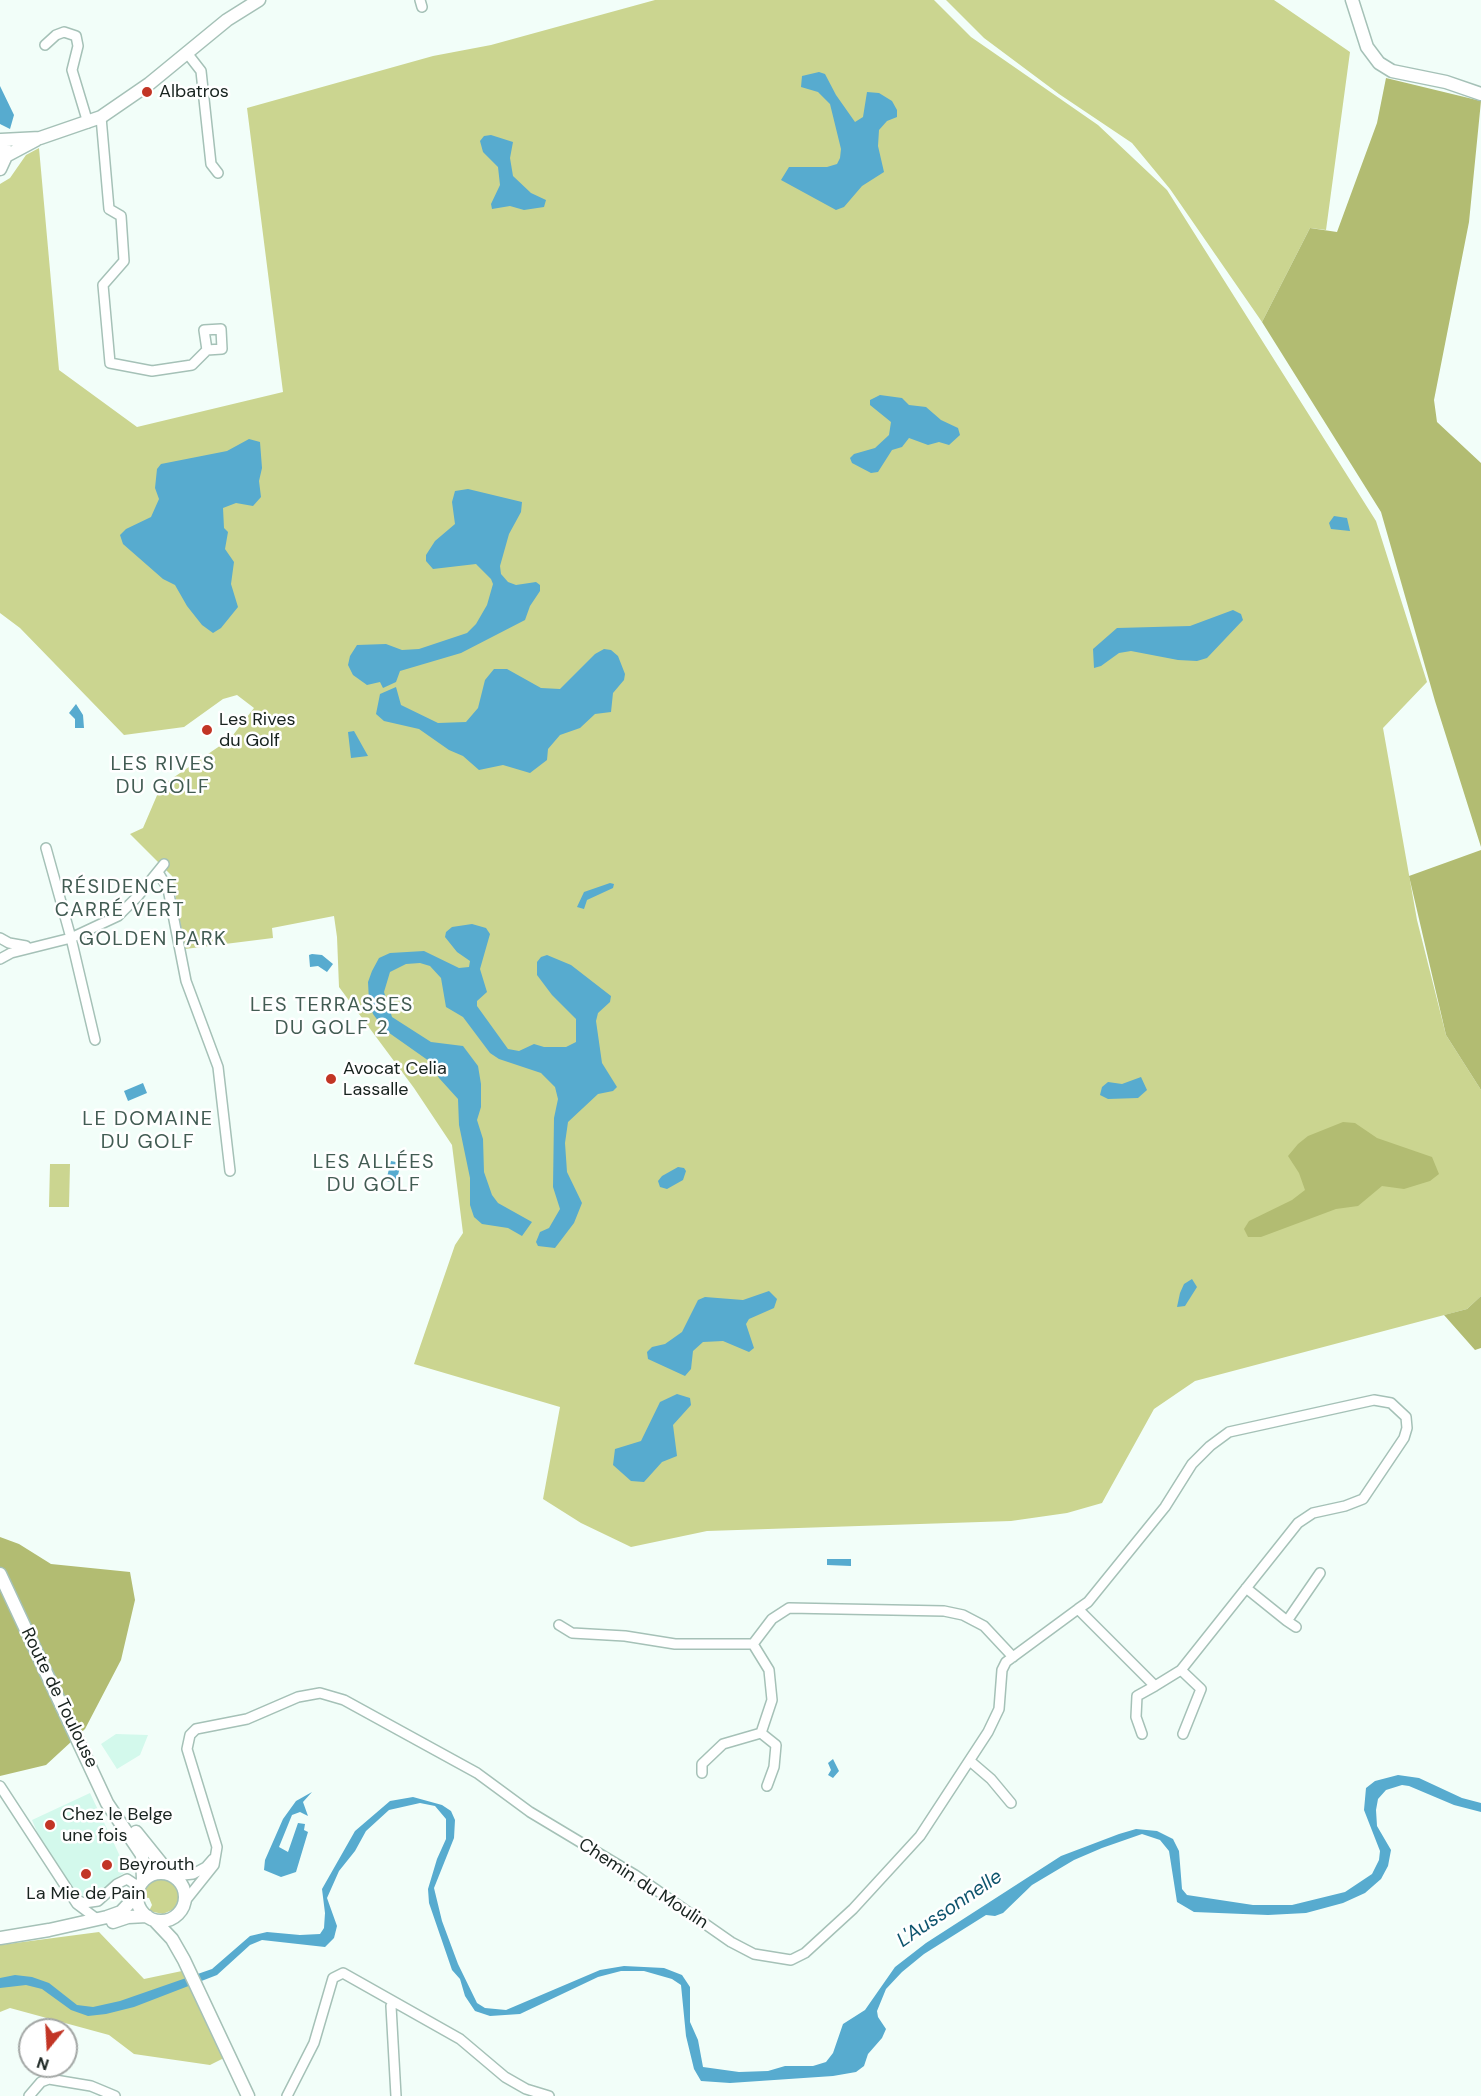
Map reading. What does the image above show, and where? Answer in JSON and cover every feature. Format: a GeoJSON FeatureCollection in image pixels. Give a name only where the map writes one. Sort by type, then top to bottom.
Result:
{"type":"FeatureCollection","features":[{"type":"Feature","properties":{"kind":"main road"},"geometry":{"type":"LineString","coordinates":[[0,169],[6,156],[39,138],[88,123],[122,104],[227,20],[259,0]]}},
{"type":"Feature","properties":{"kind":"main road"},"geometry":{"type":"LineString","coordinates":[[1352,0],[1367,47],[1379,63],[1392,71],[1452,84],[1481,94]]}},
{"type":"Feature","properties":{"kind":"main road"},"geometry":{"type":"LineString","coordinates":[[6,156],[0,140],[39,138]]}},
{"type":"Feature","properties":{"kind":"main road","name":"Route de Toulouse"},"geometry":{"type":"LineString","coordinates":[[0,1574],[103,1790],[107,1803],[142,1855],[139,1887]]}},
{"type":"Feature","properties":{"kind":"main road","name":"Route de Toulouse"},"geometry":{"type":"LineString","coordinates":[[103,1790],[171,1874]]}},
{"type":"Feature","properties":{"kind":"main road"},"geometry":{"type":"LineString","coordinates":[[0,1938],[49,1930],[121,1912],[139,1887],[155,1873],[171,1874],[183,1886],[186,1900],[178,1914],[177,1934],[184,1960]]}},
{"type":"Feature","properties":{"kind":"main road"},"geometry":{"type":"LineString","coordinates":[[139,1887],[139,1907],[172,1938],[248,2096]]}},
{"type":"Feature","properties":{"kind":"main road"},"geometry":{"type":"LineString","coordinates":[[49,1930],[74,1930],[128,1917],[168,1920],[178,1914]]}},
{"type":"Feature","properties":{"kind":"street"},"geometry":{"type":"LineString","coordinates":[[45,45],[56,35],[64,32],[76,36],[78,46],[72,70],[88,123]]}},
{"type":"Feature","properties":{"kind":"street"},"geometry":{"type":"LineString","coordinates":[[187,53],[201,70],[211,164],[218,173]]}},
{"type":"Feature","properties":{"kind":"street"},"geometry":{"type":"LineString","coordinates":[[101,117],[109,209],[121,216],[124,261],[103,285],[110,363],[152,371],[192,365],[207,350]]}},
{"type":"Feature","properties":{"kind":"street"},"geometry":{"type":"LineString","coordinates":[[46,848],[71,938],[94,1040]]}},
{"type":"Feature","properties":{"kind":"street"},"geometry":{"type":"LineString","coordinates":[[0,959],[11,953],[71,938],[118,916],[164,864]]}},
{"type":"Feature","properties":{"kind":"street"},"geometry":{"type":"LineString","coordinates":[[158,872],[168,889],[186,981],[218,1067],[230,1171]]}},
{"type":"Feature","properties":{"kind":"street"},"geometry":{"type":"LineString","coordinates":[[0,938],[9,943],[34,947]]}},
{"type":"Feature","properties":{"kind":"street"},"geometry":{"type":"LineString","coordinates":[[753,1644],[772,1619],[789,1608],[944,1611],[963,1615],[984,1626],[1013,1657],[1088,1602],[1165,1507],[1192,1464],[1210,1446],[1229,1432],[1356,1402],[1374,1400],[1391,1403],[1406,1417],[1407,1428],[1394,1454],[1363,1499],[1305,1517],[1181,1670],[1137,1696],[1136,1717],[1142,1734]]}},
{"type":"Feature","properties":{"kind":"street"},"geometry":{"type":"LineString","coordinates":[[1246,1588],[1292,1624],[1320,1573]]}},
{"type":"Feature","properties":{"kind":"street"},"geometry":{"type":"LineString","coordinates":[[1078,1609],[1155,1686]]}},
{"type":"Feature","properties":{"kind":"street"},"geometry":{"type":"LineString","coordinates":[[559,1625],[572,1633],[626,1636],[675,1644],[753,1644]]}},
{"type":"Feature","properties":{"kind":"street"},"geometry":{"type":"LineString","coordinates":[[753,1644],[769,1670],[771,1690],[771,1700],[761,1733]]}},
{"type":"Feature","properties":{"kind":"street","name":"Chemin du Moulin"},"geometry":{"type":"LineString","coordinates":[[216,1855],[216,1838],[188,1749],[190,1735],[196,1729],[264,1714],[309,1693],[332,1695],[416,1738],[477,1773],[530,1812],[635,1875],[731,1942],[754,1954],[791,1960],[805,1953],[837,1924],[920,1836],[970,1761],[999,1709],[1002,1670],[1006,1662],[1013,1657]]}},
{"type":"Feature","properties":{"kind":"street"},"geometry":{"type":"LineString","coordinates":[[1181,1670],[1201,1689],[1183,1734]]}},
{"type":"Feature","properties":{"kind":"street"},"geometry":{"type":"LineString","coordinates":[[702,1773],[702,1764],[723,1744],[761,1733]]}},
{"type":"Feature","properties":{"kind":"street"},"geometry":{"type":"LineString","coordinates":[[761,1733],[776,1744],[774,1767],[767,1786]]}},
{"type":"Feature","properties":{"kind":"street"},"geometry":{"type":"LineString","coordinates":[[970,1761],[991,1779],[1011,1803]]}},
{"type":"Feature","properties":{"kind":"street"},"geometry":{"type":"LineString","coordinates":[[1,1789],[82,1911],[97,1919]]}},
{"type":"Feature","properties":{"kind":"street"},"geometry":{"type":"LineString","coordinates":[[171,1874],[200,1871],[216,1855]]}},
{"type":"Feature","properties":{"kind":"street"},"geometry":{"type":"LineString","coordinates":[[186,1900],[214,1865],[216,1855]]}},
{"type":"Feature","properties":{"kind":"street"},"geometry":{"type":"LineString","coordinates":[[74,1899],[84,1903],[98,1901],[117,1884],[127,1879],[139,1887]]}},
{"type":"Feature","properties":{"kind":"street"},"geometry":{"type":"LineString","coordinates":[[287,2096],[314,2043],[335,1975],[347,1974],[460,2039],[505,2077],[526,2089],[549,2096]]}},
{"type":"Feature","properties":{"kind":"street"},"geometry":{"type":"LineString","coordinates":[[393,2002],[396,2096]]}},
{"type":"Feature","properties":{"kind":"street"},"geometry":{"type":"LineString","coordinates":[[29,2096],[41,2082],[49,2079],[91,2086],[115,2096]]}},
{"type":"Feature","properties":{"kind":"shaded area"},"geometry":{"type":"Polygon","coordinates":[[[116,1734],[148,1735],[140,1755],[117,1769],[101,1744],[116,1734]]]}},
{"type":"Feature","properties":{"kind":"shaded area"},"geometry":{"type":"Polygon","coordinates":[[[90,1793],[127,1871],[113,1880],[103,1893],[87,1898],[73,1891],[42,1844],[32,1820],[90,1793]]]}},
{"type":"Feature","properties":{"kind":"green space"},"geometry":{"type":"Polygon","coordinates":[[[655,0],[934,0],[971,37],[1098,125],[1167,190],[1376,521],[1427,682],[1383,728],[1417,920],[1446,1035],[1481,1090],[1481,1296],[1467,1309],[1195,1381],[1154,1409],[1102,1503],[1067,1513],[1011,1521],[707,1531],[631,1547],[581,1523],[543,1499],[560,1407],[414,1364],[455,1245],[463,1233],[452,1145],[414,1088],[339,987],[334,916],[272,928],[273,938],[185,949],[172,876],[130,834],[143,828],[161,786],[230,739],[254,708],[237,695],[223,699],[184,727],[124,735],[20,628],[0,613],[0,184],[10,178],[26,155],[39,148],[59,370],[137,427],[283,392],[247,108],[433,56],[491,45],[655,0]]]}},
{"type":"Feature","properties":{"kind":"green space"},"geometry":{"type":"Polygon","coordinates":[[[946,0],[1274,0],[1350,52],[1326,230],[1310,228],[1262,322],[1170,189],[1132,143],[1059,94],[984,38],[946,0]]]}},
{"type":"Feature","properties":{"kind":"green space"},"geometry":{"type":"Polygon","coordinates":[[[1386,78],[1481,101],[1469,222],[1434,400],[1437,422],[1481,463],[1481,847],[1435,701],[1381,512],[1262,322],[1310,228],[1337,232],[1377,123],[1386,78]]]}},
{"type":"Feature","properties":{"kind":"green space"},"geometry":{"type":"Polygon","coordinates":[[[1481,850],[1481,1090],[1446,1035],[1409,876],[1481,850]]]}},
{"type":"Feature","properties":{"kind":"green space"},"geometry":{"type":"Polygon","coordinates":[[[1343,1122],[1355,1123],[1377,1138],[1432,1157],[1439,1174],[1430,1181],[1404,1189],[1382,1186],[1358,1206],[1336,1209],[1261,1237],[1248,1237],[1244,1229],[1249,1221],[1292,1200],[1305,1190],[1299,1173],[1288,1156],[1308,1136],[1343,1122]]]}},
{"type":"Feature","properties":{"kind":"green space"},"geometry":{"type":"Polygon","coordinates":[[[50,1164],[70,1164],[69,1207],[49,1207],[50,1164]]]}},
{"type":"Feature","properties":{"kind":"green space"},"geometry":{"type":"Polygon","coordinates":[[[1481,1296],[1481,1348],[1475,1350],[1444,1315],[1467,1309],[1481,1296]]]}},
{"type":"Feature","properties":{"kind":"green space"},"geometry":{"type":"Polygon","coordinates":[[[0,1537],[19,1544],[51,1564],[130,1572],[135,1600],[121,1660],[85,1729],[46,1765],[0,1776],[0,1537]]]}},
{"type":"Feature","properties":{"kind":"green space"},"geometry":{"type":"Polygon","coordinates":[[[162,1877],[177,1887],[179,1898],[174,1909],[163,1914],[149,1911],[152,1905],[149,1898],[142,1897],[146,1884],[162,1877]]]}},
{"type":"Feature","properties":{"kind":"green space"},"geometry":{"type":"Polygon","coordinates":[[[99,1932],[144,1979],[182,1971],[224,2058],[210,2065],[134,2054],[109,2035],[78,2027],[78,2018],[47,2018],[10,2008],[0,2012],[0,1945],[99,1932]]]}},
{"type":"Feature","properties":{"kind":"water"},"geometry":{"type":"Polygon","coordinates":[[[819,72],[825,74],[836,95],[855,122],[863,117],[867,92],[879,93],[892,101],[897,110],[897,117],[887,121],[879,130],[878,146],[884,172],[862,186],[844,207],[836,210],[781,180],[789,167],[827,167],[837,164],[840,158],[841,149],[830,104],[818,92],[801,87],[802,76],[819,72]]]}},
{"type":"Feature","properties":{"kind":"water"},"geometry":{"type":"Polygon","coordinates":[[[0,86],[14,115],[10,129],[0,124],[0,86]]]}},
{"type":"Feature","properties":{"kind":"water"},"geometry":{"type":"Polygon","coordinates":[[[491,135],[513,142],[510,158],[513,176],[531,193],[546,200],[544,207],[524,210],[510,206],[492,209],[491,204],[500,185],[498,167],[483,152],[480,141],[484,136],[491,135]]]}},
{"type":"Feature","properties":{"kind":"water"},"geometry":{"type":"Polygon","coordinates":[[[880,395],[902,398],[909,405],[926,407],[941,420],[958,428],[960,435],[949,445],[939,442],[928,445],[909,438],[902,447],[892,450],[878,472],[871,473],[852,463],[850,458],[854,454],[875,448],[889,435],[891,422],[870,405],[870,400],[880,395]]]}},
{"type":"Feature","properties":{"kind":"water"},"geometry":{"type":"Polygon","coordinates":[[[249,439],[260,442],[261,497],[253,506],[236,503],[223,508],[224,528],[228,532],[225,549],[234,562],[231,584],[238,607],[221,628],[213,633],[202,625],[187,606],[175,585],[163,579],[123,544],[120,535],[126,529],[151,517],[159,499],[155,488],[157,469],[161,464],[227,451],[249,439]]]}},
{"type":"Feature","properties":{"kind":"water"},"geometry":{"type":"Polygon","coordinates":[[[468,489],[522,502],[521,512],[509,534],[500,566],[501,574],[508,582],[516,585],[536,582],[540,585],[540,591],[530,606],[525,620],[461,653],[400,671],[396,682],[383,688],[380,682],[367,685],[353,675],[348,665],[350,656],[357,645],[386,644],[402,650],[419,649],[467,633],[476,624],[487,605],[493,584],[476,564],[433,569],[426,561],[426,555],[435,541],[455,524],[452,502],[455,491],[468,489]]]}},
{"type":"Feature","properties":{"kind":"water"},"geometry":{"type":"Polygon","coordinates":[[[1334,516],[1347,518],[1350,531],[1331,529],[1329,523],[1334,516]]]}},
{"type":"Feature","properties":{"kind":"water"},"geometry":{"type":"Polygon","coordinates":[[[1233,610],[1241,614],[1243,620],[1207,658],[1197,661],[1178,660],[1131,651],[1119,653],[1101,666],[1094,668],[1093,649],[1117,628],[1190,626],[1233,610]]]}},
{"type":"Feature","properties":{"kind":"water"},"geometry":{"type":"Polygon","coordinates":[[[604,649],[611,650],[618,656],[625,674],[624,680],[613,693],[611,712],[595,714],[580,728],[560,735],[548,749],[547,760],[530,773],[503,765],[479,770],[463,756],[449,750],[419,729],[384,721],[376,714],[380,694],[396,687],[401,705],[438,723],[466,722],[478,708],[485,680],[494,669],[507,669],[541,688],[560,689],[595,654],[604,649]]]}},
{"type":"Feature","properties":{"kind":"water"},"geometry":{"type":"Polygon","coordinates":[[[76,704],[83,715],[84,728],[75,728],[75,719],[69,713],[76,704]]]}},
{"type":"Feature","properties":{"kind":"water"},"geometry":{"type":"Polygon","coordinates":[[[354,731],[368,756],[351,758],[348,732],[354,731]]]}},
{"type":"Feature","properties":{"kind":"water"},"geometry":{"type":"Polygon","coordinates":[[[610,883],[614,884],[613,888],[587,900],[584,909],[577,907],[584,892],[610,883]]]}},
{"type":"Feature","properties":{"kind":"water"},"geometry":{"type":"Polygon","coordinates":[[[472,924],[486,928],[490,934],[480,969],[487,992],[477,1001],[477,1006],[508,1049],[519,1051],[534,1044],[544,1047],[566,1047],[576,1042],[576,1019],[552,995],[537,975],[537,962],[541,957],[547,955],[571,965],[611,996],[610,1002],[598,1013],[596,1021],[602,1063],[617,1087],[613,1091],[598,1094],[568,1122],[565,1143],[567,1172],[582,1203],[574,1223],[555,1248],[538,1246],[536,1242],[540,1232],[549,1228],[560,1209],[553,1187],[554,1118],[558,1099],[555,1087],[541,1073],[499,1059],[490,1053],[463,1017],[446,1007],[441,978],[430,966],[420,963],[406,964],[390,972],[384,992],[392,1017],[431,1042],[463,1046],[478,1066],[481,1107],[477,1120],[483,1139],[484,1172],[492,1195],[498,1203],[532,1222],[522,1236],[508,1228],[482,1224],[474,1217],[470,1205],[470,1178],[459,1125],[458,1099],[439,1078],[429,1061],[385,1030],[373,1014],[369,1001],[368,982],[372,971],[379,958],[390,953],[424,951],[459,968],[469,967],[470,961],[457,952],[445,937],[446,932],[452,927],[472,924]]]}},
{"type":"Feature","properties":{"kind":"water"},"geometry":{"type":"Polygon","coordinates":[[[309,955],[322,955],[333,964],[327,972],[318,966],[310,967],[309,955]]]}},
{"type":"Feature","properties":{"kind":"water"},"geometry":{"type":"Polygon","coordinates":[[[1141,1077],[1147,1090],[1138,1098],[1108,1099],[1100,1095],[1102,1087],[1108,1082],[1122,1084],[1141,1077]]]}},
{"type":"Feature","properties":{"kind":"water"},"geometry":{"type":"Polygon","coordinates":[[[143,1083],[147,1093],[128,1101],[124,1091],[143,1083]]]}},
{"type":"Feature","properties":{"kind":"water"},"geometry":{"type":"Polygon","coordinates":[[[391,1161],[401,1163],[396,1183],[386,1181],[391,1161]]]}},
{"type":"Feature","properties":{"kind":"water"},"geometry":{"type":"Polygon","coordinates":[[[678,1167],[686,1171],[683,1180],[667,1189],[660,1187],[658,1181],[662,1176],[678,1167]]]}},
{"type":"Feature","properties":{"kind":"water"},"geometry":{"type":"Polygon","coordinates":[[[1192,1279],[1197,1287],[1185,1306],[1177,1307],[1184,1284],[1192,1279]]]}},
{"type":"Feature","properties":{"kind":"water"},"geometry":{"type":"Polygon","coordinates":[[[769,1291],[777,1299],[774,1308],[749,1319],[746,1324],[754,1348],[749,1352],[723,1341],[703,1342],[693,1351],[691,1369],[685,1376],[648,1359],[647,1352],[652,1347],[665,1344],[682,1332],[698,1300],[705,1297],[743,1300],[769,1291]]]}},
{"type":"Feature","properties":{"kind":"water"},"geometry":{"type":"Polygon","coordinates":[[[677,1394],[690,1398],[691,1405],[673,1425],[677,1456],[662,1462],[644,1482],[631,1481],[613,1465],[615,1449],[641,1441],[660,1402],[677,1394]]]}},
{"type":"Feature","properties":{"kind":"water"},"geometry":{"type":"Polygon","coordinates":[[[827,1559],[851,1559],[851,1566],[827,1565],[827,1559]]]}},
{"type":"Feature","properties":{"kind":"water"},"geometry":{"type":"Polygon","coordinates":[[[833,1759],[839,1771],[833,1778],[828,1775],[831,1770],[828,1763],[833,1759]]]}},
{"type":"Feature","properties":{"kind":"water"},"geometry":{"type":"Polygon","coordinates":[[[1398,1775],[1419,1778],[1462,1798],[1481,1803],[1481,1812],[1454,1805],[1409,1786],[1402,1785],[1386,1790],[1378,1799],[1376,1810],[1377,1826],[1391,1850],[1388,1866],[1381,1879],[1365,1893],[1343,1903],[1306,1913],[1268,1915],[1194,1912],[1177,1902],[1169,1851],[1160,1840],[1142,1834],[1102,1848],[1074,1860],[1032,1885],[1003,1913],[995,1916],[986,1915],[924,1954],[902,1972],[886,1989],[877,2011],[886,2029],[882,2038],[868,2054],[864,2066],[856,2072],[833,2076],[730,2083],[701,2081],[694,2069],[686,2036],[681,1985],[672,1979],[644,1971],[621,1971],[598,1977],[520,2014],[490,2016],[475,2011],[465,1996],[460,1979],[452,1970],[429,1903],[428,1889],[446,1839],[446,1819],[435,1806],[420,1803],[389,1810],[366,1831],[355,1851],[339,1871],[327,1898],[337,1926],[334,1938],[325,1947],[262,1940],[250,1945],[217,1975],[134,2007],[106,2014],[88,2016],[71,2010],[42,1989],[26,1985],[0,1988],[0,1978],[15,1975],[32,1977],[49,1983],[77,2005],[93,2007],[120,2001],[212,1969],[250,1936],[267,1932],[320,1934],[324,1928],[325,1913],[322,1889],[355,1831],[390,1801],[413,1797],[442,1805],[451,1811],[455,1820],[454,1838],[434,1888],[442,1921],[458,1964],[477,2003],[485,2008],[506,2010],[600,1970],[624,1966],[664,1968],[682,1975],[690,1987],[690,2022],[698,2040],[703,2067],[739,2072],[768,2071],[785,2066],[813,2066],[826,2062],[833,2053],[843,2024],[865,2010],[895,1967],[926,1943],[1061,1856],[1119,1834],[1136,1829],[1157,1831],[1173,1839],[1179,1851],[1182,1889],[1187,1895],[1253,1905],[1292,1905],[1345,1892],[1372,1874],[1379,1860],[1380,1851],[1364,1810],[1366,1788],[1375,1781],[1398,1775]]]}},
{"type":"Feature","properties":{"kind":"water"},"geometry":{"type":"Polygon","coordinates":[[[312,1792],[303,1802],[308,1816],[300,1812],[292,1815],[279,1847],[288,1852],[298,1823],[305,1824],[304,1830],[308,1832],[296,1872],[281,1877],[264,1870],[265,1860],[283,1819],[296,1801],[312,1792]]]}},
{"type":"Feature","properties":{"kind":"place","name":"Albatros"},"geometry":{"type":"Point","coordinates":[147,92]}},
{"type":"Feature","properties":{"kind":"place","name":"Les Rives du Golf"},"geometry":{"type":"Point","coordinates":[207,730]}},
{"type":"Feature","properties":{"kind":"place","name":"Avocat Celia Lassalle"},"geometry":{"type":"Point","coordinates":[331,1079]}},
{"type":"Feature","properties":{"kind":"place","name":"Chez le Belge une fois"},"geometry":{"type":"Point","coordinates":[50,1825]}},
{"type":"Feature","properties":{"kind":"place","name":"Beyrouth"},"geometry":{"type":"Point","coordinates":[107,1865]}},
{"type":"Feature","properties":{"kind":"place","name":"La Mie de Pain"},"geometry":{"type":"Point","coordinates":[86,1874]}},
{"type":"Feature","properties":{"kind":"district","name":"LES RIVES DU GOLF"},"geometry":{"type":"Point","coordinates":[163,776]}},
{"type":"Feature","properties":{"kind":"district","name":"RÉSIDENCE CARRÉ VERT"},"geometry":{"type":"Point","coordinates":[120,900]}},
{"type":"Feature","properties":{"kind":"district","name":"GOLDEN PARK"},"geometry":{"type":"Point","coordinates":[153,940]}},
{"type":"Feature","properties":{"kind":"district","name":"LES TERRASSES DU GOLF 2"},"geometry":{"type":"Point","coordinates":[332,1018]}},
{"type":"Feature","properties":{"kind":"district","name":"LE DOMAINE DU GOLF"},"geometry":{"type":"Point","coordinates":[148,1132]}},
{"type":"Feature","properties":{"kind":"district","name":"LES ALLÉES DU GOLF"},"geometry":{"type":"Point","coordinates":[374,1174]}},
{"type":"Feature","properties":{"kind":"water label","name":"L'Aussonnelle"},"geometry":{"type":"Point","coordinates":[950,1909]}}]}
